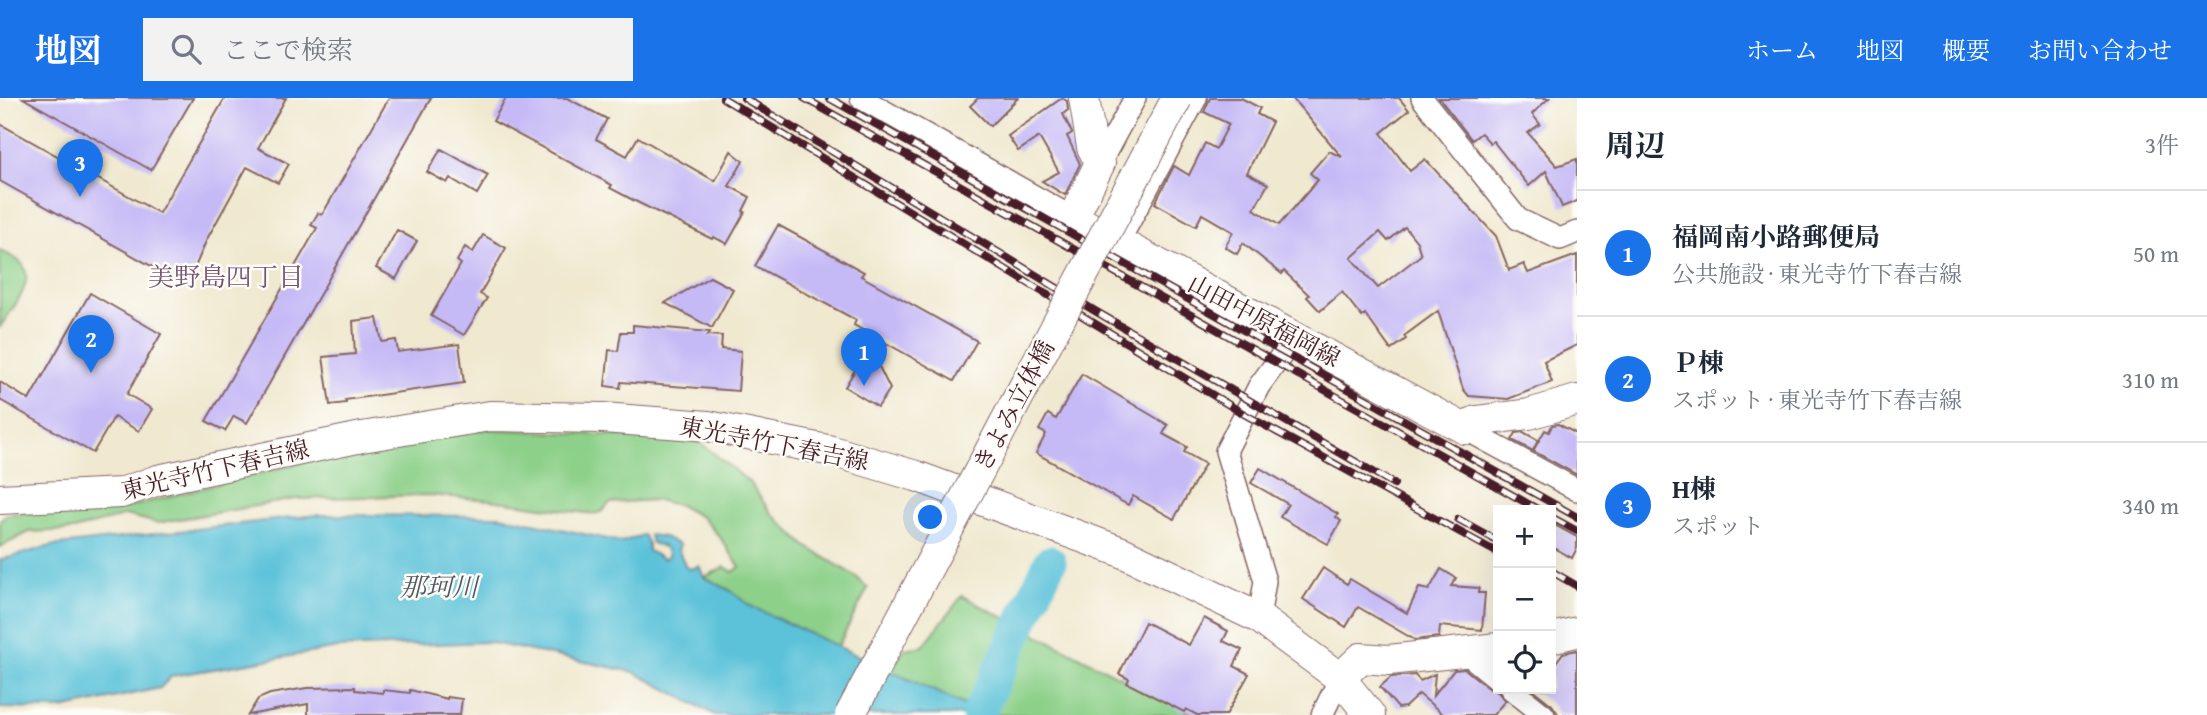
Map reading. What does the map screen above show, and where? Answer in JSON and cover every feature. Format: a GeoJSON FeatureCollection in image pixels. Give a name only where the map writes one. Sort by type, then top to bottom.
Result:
{"type":"FeatureCollection","features":[{"type":"Feature","properties":{"kind":"main road"},"geometry":{"type":"LineString","coordinates":[[1073,218],[1100,163],[1092,147],[1084,98]]}},
{"type":"Feature","properties":{"kind":"main road","name":"きよみ立体橋"},"geometry":{"type":"LineString","coordinates":[[828,715],[1155,98]]}},
{"type":"Feature","properties":{"kind":"main road","name":"きよみ立体橋"},"geometry":{"type":"LineString","coordinates":[[850,715],[1177,98]]}},
{"type":"Feature","properties":{"kind":"main road","name":"山田中原福岡線"},"geometry":{"type":"LineString","coordinates":[[1073,218],[1465,429]]}},
{"type":"Feature","properties":{"kind":"main road"},"geometry":{"type":"LineString","coordinates":[[1465,429],[1476,421],[1529,414],[1577,400]]}},
{"type":"Feature","properties":{"kind":"main road","name":"東光寺竹下春吉線"},"geometry":{"type":"LineString","coordinates":[[0,499],[121,493],[158,480],[348,439],[490,416],[603,418],[708,426],[832,451],[916,476],[1122,552],[1259,618],[1340,678],[1370,715]]}},
{"type":"Feature","properties":{"kind":"main road"},"geometry":{"type":"LineString","coordinates":[[1340,678],[1361,658],[1389,660],[1493,649]]}},
{"type":"Feature","properties":{"kind":"street"},"geometry":{"type":"LineString","coordinates":[[861,98],[1073,218]]}},
{"type":"Feature","properties":{"kind":"street"},"geometry":{"type":"LineString","coordinates":[[1100,163],[1135,98]]}},
{"type":"Feature","properties":{"kind":"street"},"geometry":{"type":"LineString","coordinates":[[1118,243],[1196,98]]}},
{"type":"Feature","properties":{"kind":"street"},"geometry":{"type":"LineString","coordinates":[[1422,98],[1518,219],[1560,239],[1577,232]]}},
{"type":"Feature","properties":{"kind":"street"},"geometry":{"type":"LineString","coordinates":[[1259,618],[1265,581],[1226,451],[1259,386],[1295,337]]}},
{"type":"Feature","properties":{"kind":"street"},"geometry":{"type":"LineString","coordinates":[[1465,429],[1577,490]]}},
{"type":"Feature","properties":{"kind":"street"},"geometry":{"type":"LineString","coordinates":[[1466,653],[1493,675]]}},
{"type":"Feature","properties":{"kind":"street"},"geometry":{"type":"LineString","coordinates":[[1322,715],[1340,678]]}},
{"type":"Feature","properties":{"kind":"street"},"geometry":{"type":"LineString","coordinates":[[1516,694],[1535,712]]}},
{"type":"Feature","properties":{"kind":"green space"},"geometry":{"type":"Polygon","coordinates":[[[0,250],[20,262],[25,269],[26,278],[21,295],[0,327],[0,250]]]}},
{"type":"Feature","properties":{"kind":"green space"},"geometry":{"type":"Polygon","coordinates":[[[488,429],[697,440],[749,482],[773,515],[806,546],[855,576],[868,588],[837,648],[750,606],[731,591],[704,577],[725,567],[733,572],[740,567],[719,536],[701,517],[679,505],[655,500],[610,503],[601,512],[593,514],[491,500],[428,495],[296,499],[157,523],[126,515],[74,530],[29,532],[0,547],[0,520],[8,514],[117,510],[343,452],[488,429]]]}},
{"type":"Feature","properties":{"kind":"green space"},"geometry":{"type":"Polygon","coordinates":[[[962,596],[1194,715],[986,715],[890,672],[905,649],[923,646],[962,596]]]}},
{"type":"Feature","properties":{"kind":"water","name":"那珂川"},"geometry":{"type":"Polygon","coordinates":[[[316,515],[500,516],[621,542],[643,535],[648,551],[663,559],[668,557],[668,552],[664,547],[652,543],[649,535],[664,537],[680,545],[678,549],[686,567],[690,569],[699,566],[704,577],[731,591],[750,606],[986,715],[715,715],[634,672],[488,642],[338,648],[172,676],[160,688],[62,709],[0,708],[0,560],[51,546],[316,515]]]}},
{"type":"Feature","properties":{"kind":"building"},"geometry":{"type":"Polygon","coordinates":[[[23,98],[193,98],[151,170],[23,98]]]}},
{"type":"Feature","properties":{"kind":"building"},"geometry":{"type":"Polygon","coordinates":[[[225,98],[286,98],[258,148],[289,164],[278,183],[247,167],[207,239],[187,286],[0,181],[0,124],[159,213],[225,98]]]}},
{"type":"Feature","properties":{"kind":"building"},"geometry":{"type":"Polygon","coordinates":[[[389,98],[431,98],[247,423],[234,416],[225,431],[206,421],[317,228],[311,225],[318,213],[322,215],[389,98]]]}},
{"type":"Feature","properties":{"kind":"building"},"geometry":{"type":"Polygon","coordinates":[[[506,98],[567,98],[607,119],[596,139],[627,156],[638,137],[715,181],[731,151],[743,161],[729,186],[750,197],[743,211],[745,212],[727,244],[610,188],[612,185],[493,121],[506,98]]]}},
{"type":"Feature","properties":{"kind":"building"},"geometry":{"type":"Polygon","coordinates":[[[978,98],[1018,98],[990,126],[970,106],[978,98]]]}},
{"type":"Feature","properties":{"kind":"building"},"geometry":{"type":"Polygon","coordinates":[[[1062,98],[1067,101],[1068,110],[1063,114],[1072,133],[1067,136],[1080,164],[1065,195],[1042,181],[1059,172],[1039,137],[1018,151],[1008,136],[1062,98]]]}},
{"type":"Feature","properties":{"kind":"building"},"geometry":{"type":"Polygon","coordinates":[[[1210,98],[1241,98],[1260,108],[1257,114],[1272,122],[1247,173],[1268,184],[1254,209],[1279,225],[1318,180],[1310,173],[1329,151],[1342,157],[1292,98],[1399,98],[1409,110],[1381,133],[1410,171],[1425,159],[1496,236],[1509,270],[1524,264],[1528,273],[1577,255],[1577,345],[1544,361],[1552,382],[1508,399],[1469,396],[1463,389],[1438,311],[1404,336],[1406,339],[1391,350],[1365,314],[1362,317],[1342,292],[1320,311],[1307,297],[1309,295],[1284,271],[1282,274],[1243,243],[1237,254],[1225,247],[1233,232],[1202,214],[1196,226],[1155,203],[1174,166],[1189,175],[1205,143],[1216,149],[1229,124],[1204,112],[1210,98]],[[1405,227],[1388,241],[1380,232],[1351,258],[1378,288],[1421,255],[1417,242],[1405,227]]]}},
{"type":"Feature","properties":{"kind":"building"},"geometry":{"type":"Polygon","coordinates":[[[1439,98],[1549,98],[1532,114],[1540,124],[1528,133],[1557,166],[1577,159],[1577,201],[1562,207],[1546,171],[1529,186],[1493,141],[1490,143],[1481,133],[1472,140],[1439,98]]]}},
{"type":"Feature","properties":{"kind":"building"},"geometry":{"type":"Polygon","coordinates":[[[441,149],[488,175],[477,194],[450,178],[447,183],[427,172],[441,149]]]}},
{"type":"Feature","properties":{"kind":"building"},"geometry":{"type":"Polygon","coordinates":[[[778,225],[864,272],[861,276],[977,341],[954,381],[854,325],[856,320],[755,266],[778,225]]]}},
{"type":"Feature","properties":{"kind":"building"},"geometry":{"type":"Polygon","coordinates":[[[397,230],[417,241],[396,279],[376,268],[397,230]]]}},
{"type":"Feature","properties":{"kind":"building"},"geometry":{"type":"Polygon","coordinates":[[[483,235],[506,248],[480,294],[487,298],[464,335],[431,316],[461,264],[457,261],[465,247],[473,252],[483,235]]]}},
{"type":"Feature","properties":{"kind":"building"},"geometry":{"type":"Polygon","coordinates":[[[710,277],[733,289],[712,328],[665,303],[710,277]]]}},
{"type":"Feature","properties":{"kind":"building"},"geometry":{"type":"Polygon","coordinates":[[[90,293],[161,334],[127,394],[152,409],[139,431],[114,417],[93,453],[0,400],[0,382],[29,400],[90,293]]]}},
{"type":"Feature","properties":{"kind":"building"},"geometry":{"type":"Polygon","coordinates":[[[377,318],[382,342],[396,340],[398,352],[459,344],[464,383],[345,400],[346,403],[330,405],[323,357],[355,354],[353,321],[377,318]]]}},
{"type":"Feature","properties":{"kind":"building"},"geometry":{"type":"Polygon","coordinates":[[[633,325],[710,332],[708,335],[722,336],[721,349],[741,351],[738,391],[621,382],[620,388],[605,386],[609,350],[618,351],[621,332],[633,332],[633,325]]]}},
{"type":"Feature","properties":{"kind":"building"},"geometry":{"type":"Polygon","coordinates":[[[869,346],[890,389],[878,407],[845,387],[869,346]]]}},
{"type":"Feature","properties":{"kind":"building"},"geometry":{"type":"Polygon","coordinates":[[[1082,374],[1168,425],[1163,434],[1187,447],[1184,452],[1205,464],[1174,519],[1133,496],[1128,505],[1036,453],[1046,434],[1039,430],[1048,414],[1056,419],[1082,374]]]}},
{"type":"Feature","properties":{"kind":"building"},"geometry":{"type":"Polygon","coordinates":[[[1558,424],[1577,434],[1577,475],[1533,451],[1545,430],[1549,432],[1552,425],[1558,424]]]}},
{"type":"Feature","properties":{"kind":"building"},"geometry":{"type":"Polygon","coordinates":[[[1523,432],[1538,440],[1533,451],[1512,440],[1516,433],[1523,432]]]}},
{"type":"Feature","properties":{"kind":"building"},"geometry":{"type":"Polygon","coordinates":[[[1260,468],[1338,514],[1336,517],[1341,521],[1328,544],[1280,517],[1288,504],[1251,483],[1260,468]]]}},
{"type":"Feature","properties":{"kind":"building"},"geometry":{"type":"Polygon","coordinates":[[[1556,526],[1577,537],[1577,548],[1572,558],[1556,549],[1556,526]]]}},
{"type":"Feature","properties":{"kind":"building"},"geometry":{"type":"Polygon","coordinates":[[[1323,568],[1347,584],[1350,579],[1407,613],[1419,588],[1429,590],[1441,569],[1456,578],[1451,586],[1479,588],[1478,593],[1485,593],[1482,630],[1440,626],[1439,637],[1415,640],[1358,607],[1346,627],[1303,599],[1323,568]]]}},
{"type":"Feature","properties":{"kind":"building"},"geometry":{"type":"Polygon","coordinates":[[[1204,618],[1228,631],[1223,641],[1242,650],[1234,666],[1249,674],[1226,715],[1197,715],[1186,709],[1184,712],[1127,683],[1129,679],[1119,674],[1145,622],[1189,645],[1204,618]]]}},
{"type":"Feature","properties":{"kind":"building"},"geometry":{"type":"Polygon","coordinates":[[[1577,650],[1577,715],[1559,715],[1538,694],[1556,694],[1556,662],[1563,653],[1577,650]]]}},
{"type":"Feature","properties":{"kind":"building"},"geometry":{"type":"Polygon","coordinates":[[[1465,669],[1505,701],[1493,715],[1444,715],[1419,694],[1405,707],[1398,708],[1380,687],[1391,677],[1415,675],[1420,681],[1435,674],[1433,696],[1454,670],[1465,669]]]}},
{"type":"Feature","properties":{"kind":"building"},"geometry":{"type":"Polygon","coordinates":[[[355,687],[355,690],[383,693],[383,690],[410,693],[410,690],[447,699],[462,699],[460,715],[308,715],[308,704],[248,715],[258,699],[270,694],[307,688],[355,687]]]}},
{"type":"Feature","properties":{"kind":"waterway"},"geometry":{"type":"LineString","coordinates":[[978,715],[1050,562]]}},
{"type":"Feature","properties":{"kind":"railway"},"geometry":{"type":"LineString","coordinates":[[723,98],[1244,414],[1493,550]]}},
{"type":"Feature","properties":{"kind":"railway"},"geometry":{"type":"LineString","coordinates":[[744,98],[1095,311],[1394,484]]}},
{"type":"Feature","properties":{"kind":"railway"},"geometry":{"type":"LineString","coordinates":[[804,98],[1530,505]]}},
{"type":"Feature","properties":{"kind":"railway"},"geometry":{"type":"LineString","coordinates":[[829,98],[1577,517]]}},
{"type":"Feature","properties":{"kind":"railway"},"geometry":{"type":"LineString","coordinates":[[1458,519],[1493,538]]}},
{"type":"Feature","properties":{"kind":"railway"},"geometry":{"type":"LineString","coordinates":[[1556,520],[1577,531]]}},
{"type":"Feature","properties":{"kind":"railway"},"geometry":{"type":"LineString","coordinates":[[1556,574],[1577,586]]}},
{"type":"Feature","properties":{"kind":"place","name":"H棟"},"geometry":{"type":"Point","coordinates":[80,197]}},
{"type":"Feature","properties":{"kind":"place","name":"Ｐ棟"},"geometry":{"type":"Point","coordinates":[91,373]}},
{"type":"Feature","properties":{"kind":"place","name":"福岡南小路郵便局"},"geometry":{"type":"Point","coordinates":[864,386]}},
{"type":"Feature","properties":{"kind":"district","name":"美野島四丁目"},"geometry":{"type":"Point","coordinates":[226,277]}}]}
